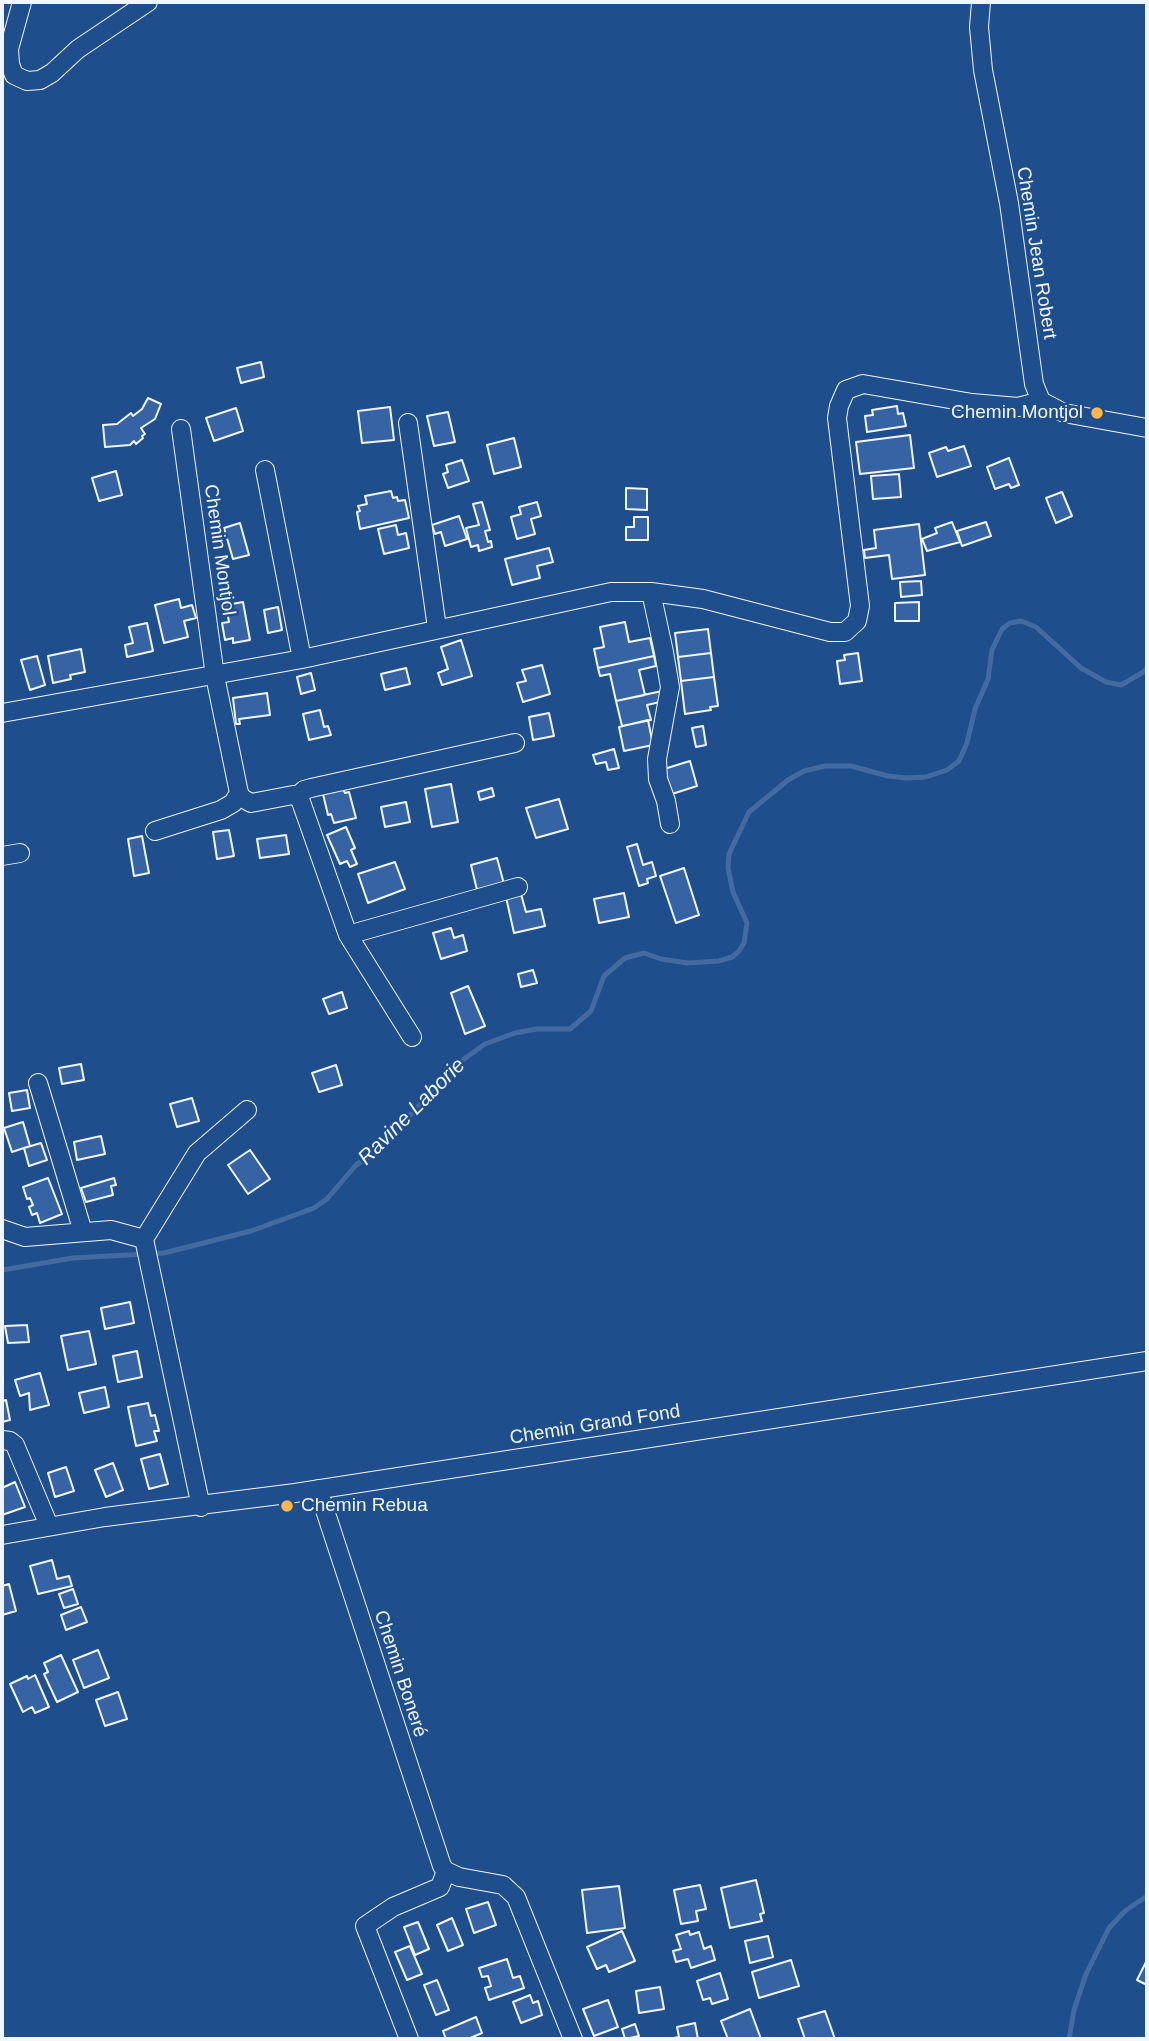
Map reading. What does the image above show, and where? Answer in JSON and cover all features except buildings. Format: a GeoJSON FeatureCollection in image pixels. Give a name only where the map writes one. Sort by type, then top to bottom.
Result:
{"type":"FeatureCollection","features":[{"type":"Feature","properties":{"kind":"street"},"geometry":{"type":"LineString","coordinates":[[22,2],[9,49],[14,75],[27,81],[40,80],[52,73],[78,49],[148,2]]}},
{"type":"Feature","properties":{"kind":"street","name":"Chemin Jean Robert"},"geometry":{"type":"LineString","coordinates":[[981,2],[979,27],[983,70],[1009,203],[1034,384],[1041,401]]}},
{"type":"Feature","properties":{"kind":"street"},"geometry":{"type":"LineString","coordinates":[[2,713],[302,659],[611,592],[651,592],[703,599],[830,632],[845,632],[857,621],[860,606],[837,418],[846,390],[863,384],[972,403],[1018,407],[1041,401],[1064,413],[1147,428]]}},
{"type":"Feature","properties":{"kind":"street"},"geometry":{"type":"LineString","coordinates":[[408,423],[437,628]]}},
{"type":"Feature","properties":{"kind":"street","name":"Chemin Montjol"},"geometry":{"type":"LineString","coordinates":[[181,429],[215,676],[239,793]]}},
{"type":"Feature","properties":{"kind":"street"},"geometry":{"type":"LineString","coordinates":[[265,470],[302,659]]}},
{"type":"Feature","properties":{"kind":"street"},"geometry":{"type":"LineString","coordinates":[[651,592],[670,687],[657,759],[658,779],[670,824]]}},
{"type":"Feature","properties":{"kind":"street"},"geometry":{"type":"LineString","coordinates":[[155,831],[221,810],[233,803],[239,793],[247,802],[257,803],[297,796],[312,788],[516,743]]}},
{"type":"Feature","properties":{"kind":"street"},"geometry":{"type":"LineString","coordinates":[[297,796],[304,806],[348,934],[412,1037]]}},
{"type":"Feature","properties":{"kind":"street"},"geometry":{"type":"LineString","coordinates":[[2,856],[20,853]]}},
{"type":"Feature","properties":{"kind":"street"},"geometry":{"type":"LineString","coordinates":[[348,934],[518,887]]}},
{"type":"Feature","properties":{"kind":"street"},"geometry":{"type":"LineString","coordinates":[[38,1083],[83,1232]]}},
{"type":"Feature","properties":{"kind":"street"},"geometry":{"type":"LineString","coordinates":[[201,1507],[145,1243],[197,1153],[247,1110]]}},
{"type":"Feature","properties":{"kind":"street"},"geometry":{"type":"LineString","coordinates":[[2,1229],[25,1237],[111,1230],[145,1243]]}},
{"type":"Feature","properties":{"kind":"street","name":"Chemin Grand Fond"},"geometry":{"type":"LineString","coordinates":[[2,1535],[49,1526],[201,1507],[1147,1361]]}},
{"type":"Feature","properties":{"kind":"street"},"geometry":{"type":"LineString","coordinates":[[2,1440],[15,1445],[49,1526]]}},
{"type":"Feature","properties":{"kind":"street","name":"Chemin Boneré"},"geometry":{"type":"LineString","coordinates":[[318,1489],[439,1858],[446,1871]]}},
{"type":"Feature","properties":{"kind":"street"},"geometry":{"type":"LineString","coordinates":[[409,2039],[365,1926],[393,1907],[440,1887],[446,1871],[458,1877],[503,1885],[516,1896],[573,2039]]}},
{"type":"Feature","properties":{"kind":"waterway","name":"Ravine Laborie"},"geometry":{"type":"LineString","coordinates":[[2,1270],[73,1258],[164,1253],[251,1231],[314,1208],[327,1199],[356,1165],[369,1157],[416,1109],[450,1069],[485,1044],[515,1033],[537,1029],[570,1029],[591,1011],[604,976],[625,958],[644,953],[688,963],[719,961],[732,957],[744,943],[747,923],[733,892],[728,868],[729,854],[749,812],[788,780],[804,771],[825,766],[851,766],[906,778],[926,777],[947,770],[959,761],[967,743],[975,709],[988,679],[992,650],[1002,629],[1010,623],[1021,621],[1036,627],[1081,668],[1106,682],[1121,685],[1145,671],[1147,667]]}},
{"type":"Feature","properties":{"kind":"waterway"},"geometry":{"type":"LineString","coordinates":[[1069,2039],[1074,2010],[1086,1974],[1109,1928],[1125,1911],[1147,1896]]}},
{"type":"Feature","properties":{"kind":"place","name":"Chemin Montjol"},"geometry":{"type":"Point","coordinates":[1097,413]}},
{"type":"Feature","properties":{"kind":"place","name":"Chemin Rebua"},"geometry":{"type":"Point","coordinates":[287,1506]}}]}
